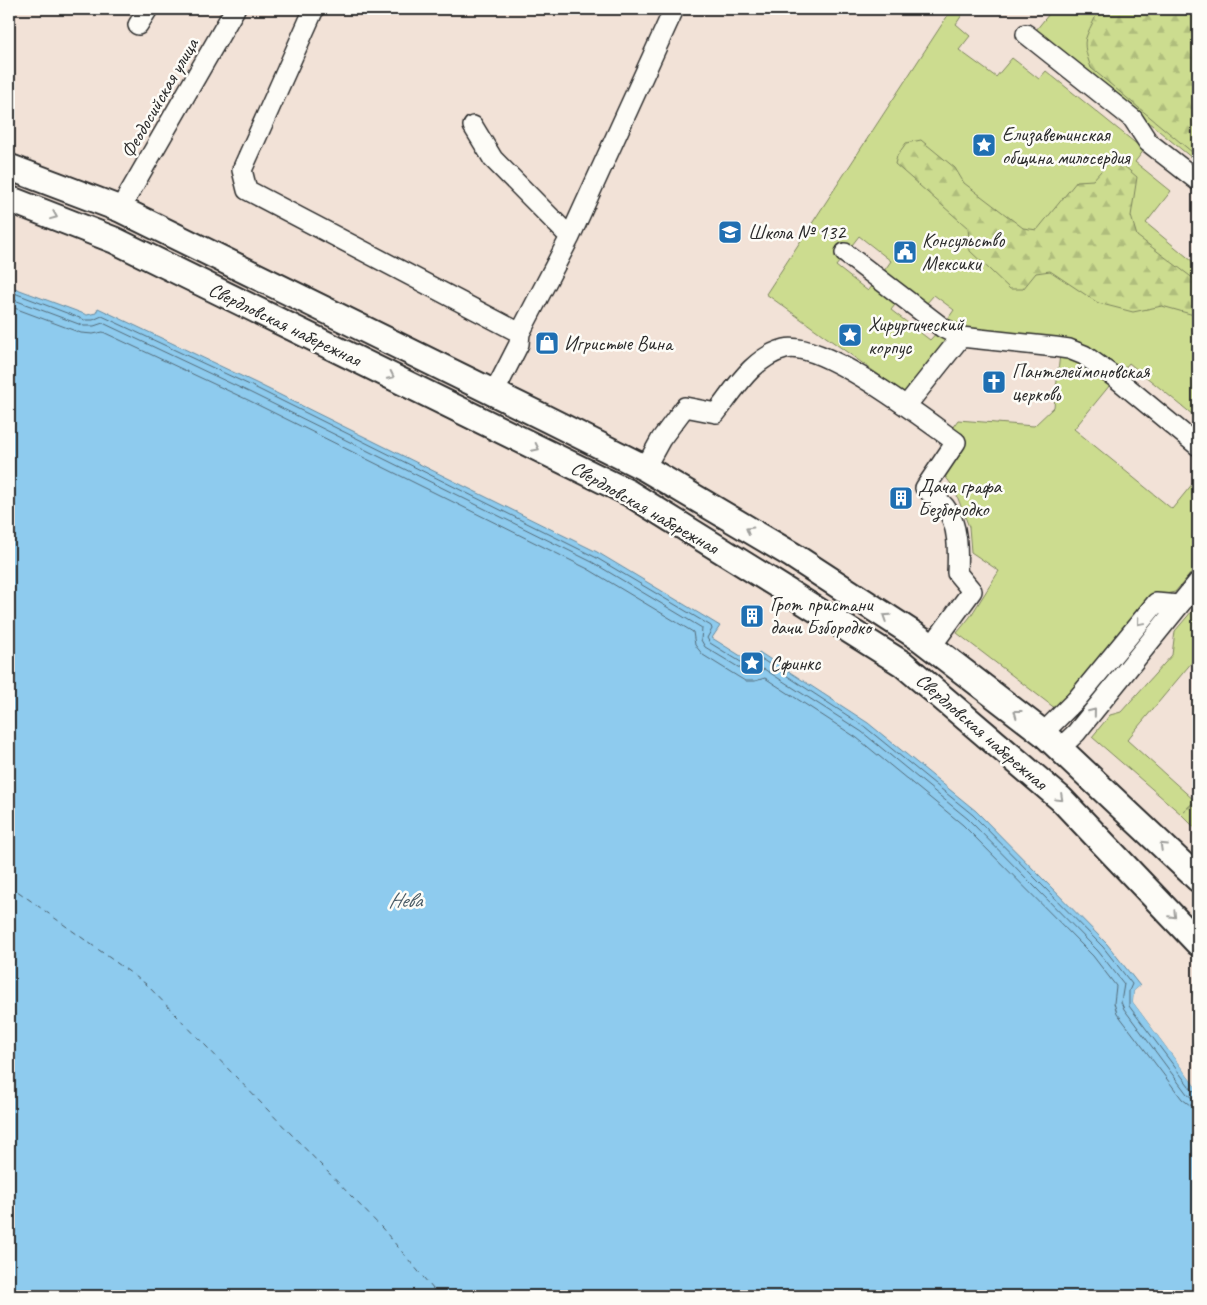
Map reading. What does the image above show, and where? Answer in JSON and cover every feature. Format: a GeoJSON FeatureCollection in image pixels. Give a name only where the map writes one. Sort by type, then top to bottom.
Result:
{"type":"FeatureCollection","features":[{"type":"Feature","properties":{"kind":"main road","name":"Свердловская набережная"},"geometry":{"type":"LineString","coordinates":[[9,167],[120,210],[646,468],[792,555],[931,647],[1052,741],[1198,879]]}},
{"type":"Feature","properties":{"kind":"main road","name":"Свердловская набережная"},"geometry":{"type":"LineString","coordinates":[[9,199],[114,240],[629,493],[774,583],[903,664],[1061,799],[1198,943]]}},
{"type":"Feature","properties":{"kind":"street"},"geometry":{"type":"LineString","coordinates":[[138,25],[148,9]]}},
{"type":"Feature","properties":{"kind":"street","name":"Феодосийская улица"},"geometry":{"type":"LineString","coordinates":[[120,210],[236,9]]}},
{"type":"Feature","properties":{"kind":"street"},"geometry":{"type":"LineString","coordinates":[[314,9],[242,170],[247,190],[520,333]]}},
{"type":"Feature","properties":{"kind":"street"},"geometry":{"type":"LineString","coordinates":[[494,393],[519,344],[520,333],[570,237],[674,9]]}},
{"type":"Feature","properties":{"kind":"street"},"geometry":{"type":"LineString","coordinates":[[1026,34],[1133,119],[1148,142],[1198,181]]}},
{"type":"Feature","properties":{"kind":"street"},"geometry":{"type":"LineString","coordinates":[[473,126],[493,159],[570,237]]}},
{"type":"Feature","properties":{"kind":"street"},"geometry":{"type":"LineString","coordinates":[[845,254],[943,328],[961,337],[1070,349],[1084,355],[1116,378],[1198,446]]}},
{"type":"Feature","properties":{"kind":"street"},"geometry":{"type":"LineString","coordinates":[[906,406],[961,337]]}},
{"type":"Feature","properties":{"kind":"street"},"geometry":{"type":"LineString","coordinates":[[646,468],[661,439],[685,407],[716,413],[741,380],[757,363],[786,349],[808,351],[835,361],[906,406],[956,442],[925,488],[946,509],[955,530],[958,557],[957,573],[972,591],[931,647]]}},
{"type":"Feature","properties":{"kind":"street"},"geometry":{"type":"LineString","coordinates":[[1052,741],[1081,726],[1198,582]]}},
{"type":"Feature","properties":{"kind":"green space"},"geometry":{"type":"Polygon","coordinates":[[[952,9],[966,9],[956,24],[970,36],[959,50],[996,77],[1012,58],[1039,79],[1046,71],[1144,150],[1135,162],[1171,191],[1146,223],[1198,266],[1198,419],[1129,363],[1120,374],[1096,353],[1083,345],[1066,340],[959,328],[947,320],[954,310],[934,295],[926,304],[884,271],[891,261],[859,236],[836,266],[868,291],[874,284],[898,301],[891,310],[930,340],[939,330],[950,339],[904,393],[766,294],[952,9]]]}},
{"type":"Feature","properties":{"kind":"green space"},"geometry":{"type":"Polygon","coordinates":[[[1053,9],[1198,9],[1198,163],[1036,30],[1053,9]]]}},
{"type":"Feature","properties":{"kind":"green space"},"geometry":{"type":"Polygon","coordinates":[[[1098,9],[1198,9],[1198,157],[1091,68],[1085,43],[1098,9]]]}},
{"type":"Feature","properties":{"kind":"green space"},"geometry":{"type":"Polygon","coordinates":[[[921,140],[955,168],[964,183],[1023,228],[1037,230],[1077,181],[1093,180],[1109,162],[1117,160],[1137,177],[1131,216],[1137,236],[1194,279],[1198,285],[1198,310],[1194,315],[1162,306],[1133,312],[1098,303],[1050,271],[1036,273],[1023,289],[1010,289],[970,251],[968,228],[895,164],[897,156],[906,143],[921,140]]]}},
{"type":"Feature","properties":{"kind":"green space"},"geometry":{"type":"Polygon","coordinates":[[[1060,354],[1070,356],[1110,385],[1074,429],[1172,509],[1198,477],[1198,565],[1175,592],[1151,597],[1079,681],[1077,689],[1056,709],[957,633],[970,617],[999,571],[971,552],[969,527],[954,488],[942,472],[966,438],[952,428],[958,420],[1034,426],[1054,407],[1060,354]]]}},
{"type":"Feature","properties":{"kind":"green space"},"geometry":{"type":"Polygon","coordinates":[[[1198,604],[1198,655],[1127,740],[1195,801],[1181,814],[1092,737],[1110,715],[1121,712],[1172,655],[1175,631],[1198,604]]]}},
{"type":"Feature","properties":{"kind":"green space"},"geometry":{"type":"Polygon","coordinates":[[[1195,801],[1198,804],[1198,831],[1181,814],[1195,801]]]}},
{"type":"Feature","properties":{"kind":"water","name":"Нева"},"geometry":{"type":"Polygon","coordinates":[[[9,286],[87,315],[96,313],[98,308],[256,383],[597,552],[720,626],[712,638],[752,663],[759,652],[868,723],[976,811],[1107,944],[1140,986],[1134,991],[1133,1002],[1198,1090],[1198,1296],[9,1296],[9,286]]]}},
{"type":"Feature","properties":{"kind":"pier"},"geometry":{"type":"Polygon","coordinates":[[[1140,986],[1141,988],[1136,992],[1135,1002],[1198,1086],[1198,1090],[1133,1002],[1134,991],[1140,986]]]}},
{"type":"Feature","properties":{"kind":"ferry route"},"geometry":{"type":"LineString","coordinates":[[9,885],[146,984],[382,1228],[439,1296]]}},
{"type":"Feature","properties":{"kind":"place","name":"Елизаветинская община милосердия"},"geometry":{"type":"Point","coordinates":[984,145]}},
{"type":"Feature","properties":{"kind":"place","name":"Школа № 132"},"geometry":{"type":"Point","coordinates":[730,232]}},
{"type":"Feature","properties":{"kind":"place","name":"Консульство Мексики"},"geometry":{"type":"Point","coordinates":[905,252]}},
{"type":"Feature","properties":{"kind":"place","name":"Хирургический корпус"},"geometry":{"type":"Point","coordinates":[850,335]}},
{"type":"Feature","properties":{"kind":"place","name":"Игристые Вина"},"geometry":{"type":"Point","coordinates":[547,343]}},
{"type":"Feature","properties":{"kind":"place","name":"Пантелеймоновская церковь"},"geometry":{"type":"Point","coordinates":[994,382]}},
{"type":"Feature","properties":{"kind":"place","name":"Дача графа Безбородко"},"geometry":{"type":"Point","coordinates":[901,498]}},
{"type":"Feature","properties":{"kind":"place","name":"Грот пристани дачи Бзбородко"},"geometry":{"type":"Point","coordinates":[752,616]}},
{"type":"Feature","properties":{"kind":"place","name":"Сфинкс"},"geometry":{"type":"Point","coordinates":[752,663]}}]}
